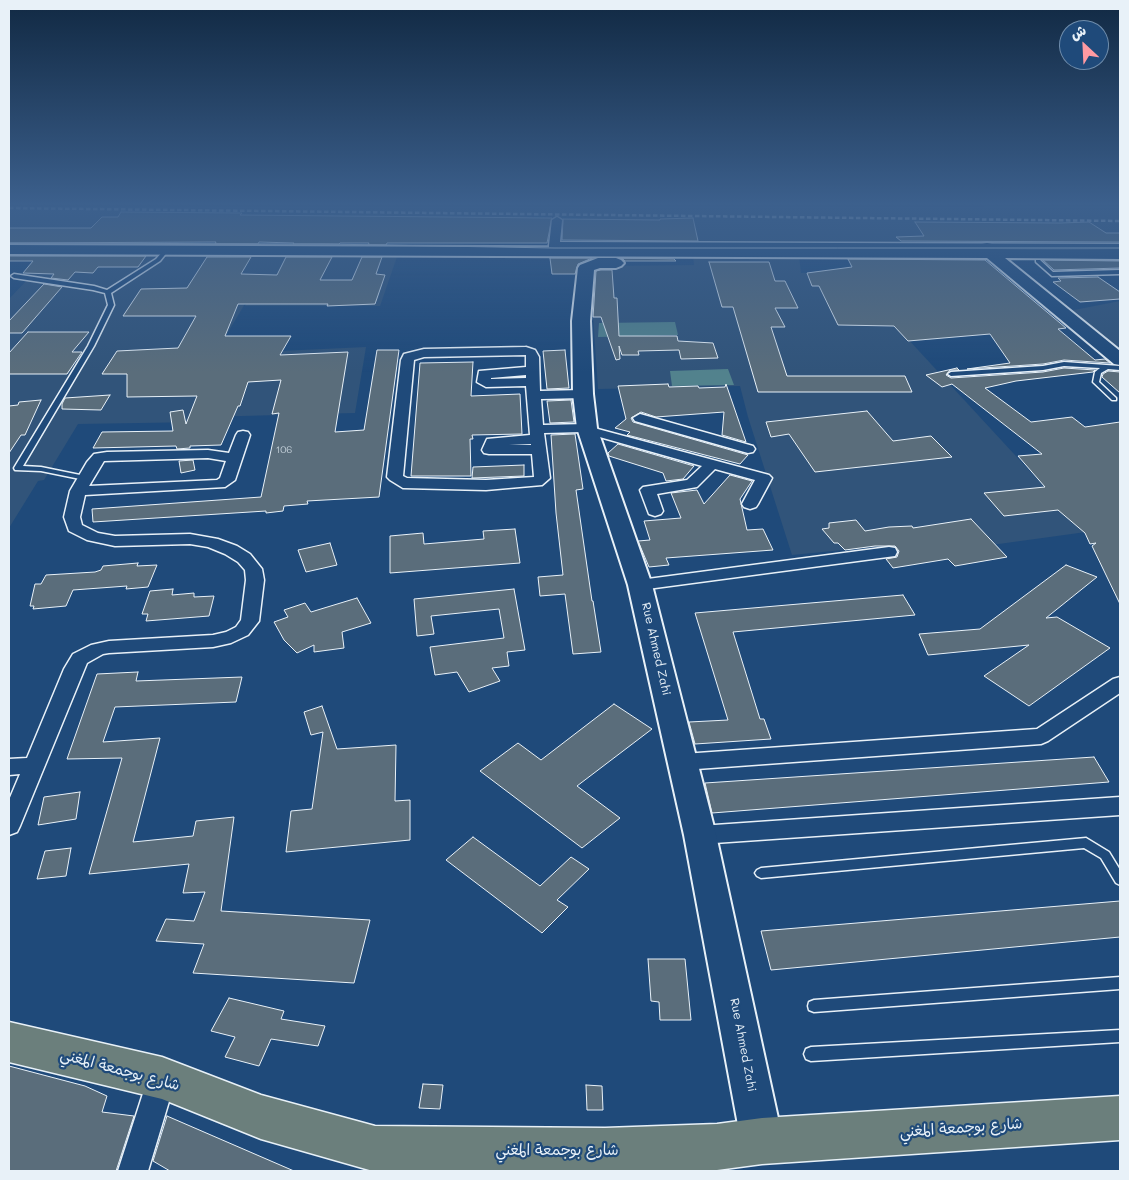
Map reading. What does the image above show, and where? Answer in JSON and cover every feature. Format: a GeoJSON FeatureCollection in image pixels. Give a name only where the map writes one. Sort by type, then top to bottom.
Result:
{"type":"FeatureCollection","features":[{"type":"Feature","properties":{"kind":"main road","name":"Rue Ahmed Zahi"},"geometry":{"type":"LineString","coordinates":[[686,261],[683,263],[598,263],[586,268],[581,321],[583,394],[588,429],[640,585],[683,762],[700,835],[762,1142]]}},
{"type":"Feature","properties":{"kind":"main road"},"geometry":{"type":"LineString","coordinates":[[1002,261],[1120,360]]}},
{"type":"Feature","properties":{"kind":"main road","name":"شارع بوجمعة المغني"},"geometry":{"type":"LineString","coordinates":[[9,1042],[162,1078],[261,1117],[375,1149],[605,1151],[718,1159],[762,1142],[1120,1118]]}},
{"type":"Feature","properties":{"kind":"street"},"geometry":{"type":"LineString","coordinates":[[526,351],[531,353],[533,357],[533,383],[542,478],[537,482],[530,484],[403,483],[397,480],[395,477],[407,360],[410,357],[424,353],[526,351]]}},
{"type":"Feature","properties":{"kind":"street"},"geometry":{"type":"LineString","coordinates":[[533,383],[583,394]]}},
{"type":"Feature","properties":{"kind":"street"},"geometry":{"type":"LineString","coordinates":[[640,418],[748,449]]}},
{"type":"Feature","properties":{"kind":"street"},"geometry":{"type":"LineString","coordinates":[[647,446],[668,426]]}},
{"type":"Feature","properties":{"kind":"street"},"geometry":{"type":"LineString","coordinates":[[537,439],[588,429],[764,478],[750,504]]}},
{"type":"Feature","properties":{"kind":"street"},"geometry":{"type":"LineString","coordinates":[[81,485],[220,484],[227,480],[244,435]]}},
{"type":"Feature","properties":{"kind":"street"},"geometry":{"type":"LineString","coordinates":[[691,458],[710,438]]}},
{"type":"Feature","properties":{"kind":"street"},"geometry":{"type":"LineString","coordinates":[[9,826],[74,668],[80,659],[88,653],[110,647],[213,641],[231,637],[242,631],[250,621],[255,580],[253,569],[244,558],[231,550],[212,543],[190,539],[115,540],[92,537],[75,528],[72,517],[81,485],[94,462],[99,458],[107,456],[208,454],[235,458]]}},
{"type":"Feature","properties":{"kind":"street"},"geometry":{"type":"LineString","coordinates":[[655,510],[648,490],[692,484],[712,464]]}},
{"type":"Feature","properties":{"kind":"street"},"geometry":{"type":"LineString","coordinates":[[640,585],[889,552]]}},
{"type":"Feature","properties":{"kind":"street"},"geometry":{"type":"LineString","coordinates":[[683,762],[1041,736],[1120,684]]}},
{"type":"Feature","properties":{"kind":"street"},"geometry":{"type":"LineString","coordinates":[[9,767],[34,766]]}},
{"type":"Feature","properties":{"kind":"street"},"geometry":{"type":"LineString","coordinates":[[700,835],[1120,806]]}},
{"type":"Feature","properties":{"kind":"street"},"geometry":{"type":"LineString","coordinates":[[133,1171],[162,1078]]}},
{"type":"Feature","properties":{"kind":"lane"},"geometry":{"type":"LineString","coordinates":[[14,276],[94,288],[108,292],[156,261]]}},
{"type":"Feature","properties":{"kind":"lane"},"geometry":{"type":"LineString","coordinates":[[1038,261],[1052,274],[1120,272]]}},
{"type":"Feature","properties":{"kind":"lane"},"geometry":{"type":"LineString","coordinates":[[1112,272],[1120,279]]}},
{"type":"Feature","properties":{"kind":"lane"},"geometry":{"type":"LineString","coordinates":[[81,485],[41,469],[18,468],[96,337],[111,305],[108,292]]}},
{"type":"Feature","properties":{"kind":"lane"},"geometry":{"type":"LineString","coordinates":[[951,374],[1043,368],[1064,364],[1120,368]]}},
{"type":"Feature","properties":{"kind":"lane"},"geometry":{"type":"LineString","coordinates":[[1105,368],[1098,372],[1096,382],[1114,398]]}},
{"type":"Feature","properties":{"kind":"lane"},"geometry":{"type":"LineString","coordinates":[[761,873],[1086,843],[1105,855],[1120,880]]}},
{"type":"Feature","properties":{"kind":"lane"},"geometry":{"type":"LineString","coordinates":[[814,1006],[1120,983]]}},
{"type":"Feature","properties":{"kind":"lane"},"geometry":{"type":"LineString","coordinates":[[811,1054],[1120,1036]]}},
{"type":"Feature","properties":{"kind":"shaded area"},"geometry":{"type":"Polygon","coordinates":[[[37,261],[396,261],[380,306],[245,306],[249,297],[215,354],[366,347],[355,413],[204,417],[201,422],[78,424],[44,480],[38,481],[9,528],[9,299],[29,278],[21,278],[37,261]]]}},
{"type":"Feature","properties":{"kind":"shaded area"},"geometry":{"type":"Polygon","coordinates":[[[694,261],[800,261],[801,273],[847,273],[1086,532],[904,557],[894,545],[792,555],[740,386],[598,389],[590,270],[601,266],[694,265],[694,261]]]}},
{"type":"Feature","properties":{"kind":"shaded area"},"geometry":{"type":"Polygon","coordinates":[[[1120,301],[1120,351],[1069,311],[1120,301]]]}},
{"type":"Feature","properties":{"kind":"green space"},"geometry":{"type":"Polygon","coordinates":[[[675,322],[678,335],[598,337],[599,323],[675,322]]]}},
{"type":"Feature","properties":{"kind":"green space"},"geometry":{"type":"Polygon","coordinates":[[[728,369],[734,385],[672,386],[670,371],[728,369]]]}},
{"type":"Feature","properties":{"kind":"building"},"geometry":{"type":"Polygon","coordinates":[[[33,261],[142,261],[138,267],[98,267],[93,273],[75,272],[68,280],[51,278],[54,274],[23,273],[33,261]]]}},
{"type":"Feature","properties":{"kind":"building"},"geometry":{"type":"Polygon","coordinates":[[[204,261],[249,261],[241,274],[277,275],[284,261],[330,261],[320,280],[352,280],[360,261],[381,261],[376,274],[385,275],[375,304],[327,306],[328,304],[238,304],[225,336],[291,336],[280,355],[348,352],[335,432],[364,430],[377,350],[399,350],[379,497],[307,501],[308,504],[284,506],[283,511],[266,513],[266,511],[93,522],[92,509],[261,497],[279,413],[272,414],[281,380],[248,382],[240,406],[238,406],[221,445],[190,446],[190,448],[177,449],[176,446],[93,448],[102,432],[173,431],[170,412],[183,410],[186,424],[197,396],[127,397],[127,374],[102,374],[117,351],[178,348],[196,316],[123,316],[141,289],[187,288],[204,261]]]}},
{"type":"Feature","properties":{"kind":"building"},"geometry":{"type":"Polygon","coordinates":[[[550,261],[585,261],[578,264],[575,274],[552,274],[550,261]]]}},
{"type":"Feature","properties":{"kind":"building"},"geometry":{"type":"Polygon","coordinates":[[[849,261],[986,261],[1066,328],[1058,329],[1095,360],[1105,359],[1110,363],[1064,360],[1043,364],[967,369],[1010,363],[990,334],[908,341],[894,326],[838,325],[819,286],[812,286],[807,273],[852,267],[849,261]]]}},
{"type":"Feature","properties":{"kind":"building"},"geometry":{"type":"Polygon","coordinates":[[[1044,261],[1120,261],[1120,268],[1054,270],[1044,261]]]}},
{"type":"Feature","properties":{"kind":"building"},"geometry":{"type":"Polygon","coordinates":[[[709,262],[769,262],[775,281],[785,281],[798,308],[775,308],[785,327],[771,327],[787,376],[905,376],[912,392],[758,392],[733,307],[722,307],[709,262]]]}},
{"type":"Feature","properties":{"kind":"building"},"geometry":{"type":"Polygon","coordinates":[[[612,270],[614,298],[617,298],[619,336],[677,336],[678,341],[713,343],[718,358],[681,359],[679,350],[638,351],[639,355],[622,355],[619,346],[620,359],[616,360],[601,317],[593,317],[596,271],[612,270]]]}},
{"type":"Feature","properties":{"kind":"building"},"geometry":{"type":"Polygon","coordinates":[[[1098,277],[1120,292],[1120,299],[1080,302],[1053,282],[1061,281],[1058,278],[1098,277]]]}},
{"type":"Feature","properties":{"kind":"building"},"geometry":{"type":"Polygon","coordinates":[[[44,284],[62,287],[22,333],[9,333],[9,321],[44,284]]]}},
{"type":"Feature","properties":{"kind":"building"},"geometry":{"type":"Polygon","coordinates":[[[28,332],[89,332],[72,352],[82,352],[67,374],[9,374],[9,353],[28,332]]]}},
{"type":"Feature","properties":{"kind":"building"},"geometry":{"type":"Polygon","coordinates":[[[565,350],[569,388],[547,389],[543,351],[565,350]]]}},
{"type":"Feature","properties":{"kind":"building"},"geometry":{"type":"Polygon","coordinates":[[[473,362],[471,396],[520,394],[522,434],[472,435],[473,439],[470,439],[471,476],[411,476],[420,363],[473,362]]]}},
{"type":"Feature","properties":{"kind":"building"},"geometry":{"type":"Polygon","coordinates":[[[957,368],[959,370],[950,370],[946,375],[951,378],[1043,372],[1064,368],[1095,370],[1093,372],[1016,381],[985,388],[1031,422],[1072,417],[1085,427],[1120,422],[1120,604],[1092,546],[1096,543],[1090,544],[1085,533],[1058,510],[1004,516],[984,493],[1045,487],[1018,456],[1042,454],[952,384],[942,387],[926,375],[957,368]]]}},
{"type":"Feature","properties":{"kind":"building"},"geometry":{"type":"Polygon","coordinates":[[[1108,371],[1120,372],[1120,393],[1102,377],[1108,371]]]}},
{"type":"Feature","properties":{"kind":"building"},"geometry":{"type":"Polygon","coordinates":[[[668,384],[669,387],[698,386],[699,388],[725,387],[726,384],[746,442],[722,435],[724,412],[656,417],[641,412],[631,418],[633,422],[748,455],[740,464],[627,435],[630,432],[615,428],[626,419],[618,386],[668,384]]]}},
{"type":"Feature","properties":{"kind":"building"},"geometry":{"type":"Polygon","coordinates":[[[110,395],[101,410],[62,409],[65,398],[110,395]]]}},
{"type":"Feature","properties":{"kind":"building"},"geometry":{"type":"Polygon","coordinates":[[[41,400],[25,435],[21,435],[9,453],[9,406],[18,405],[19,402],[41,400]]]}},
{"type":"Feature","properties":{"kind":"building"},"geometry":{"type":"Polygon","coordinates":[[[571,400],[574,422],[550,423],[547,401],[571,400]]]}},
{"type":"Feature","properties":{"kind":"building"},"geometry":{"type":"Polygon","coordinates":[[[867,411],[893,441],[931,436],[952,457],[815,472],[789,434],[771,437],[766,422],[867,411]]]}},
{"type":"Feature","properties":{"kind":"building"},"geometry":{"type":"Polygon","coordinates":[[[575,434],[583,489],[576,490],[601,652],[573,654],[565,594],[540,596],[538,577],[563,575],[556,513],[551,435],[575,434]]]}},
{"type":"Feature","properties":{"kind":"building"},"geometry":{"type":"Polygon","coordinates":[[[618,444],[694,466],[683,479],[666,481],[663,473],[609,456],[608,453],[618,444]]]}},
{"type":"Feature","properties":{"kind":"building"},"geometry":{"type":"Polygon","coordinates":[[[193,460],[195,470],[181,473],[179,461],[193,460]]]}},
{"type":"Feature","properties":{"kind":"building"},"geometry":{"type":"Polygon","coordinates":[[[524,465],[524,476],[472,478],[473,467],[524,465]]]}},
{"type":"Feature","properties":{"kind":"building"},"geometry":{"type":"Polygon","coordinates":[[[730,475],[752,481],[740,499],[747,530],[763,529],[773,550],[666,558],[669,565],[649,567],[638,541],[650,540],[644,521],[681,518],[671,493],[697,490],[704,504],[730,475]]]}},
{"type":"Feature","properties":{"kind":"building"},"geometry":{"type":"Polygon","coordinates":[[[971,519],[1007,557],[955,566],[948,559],[893,568],[886,559],[897,557],[899,551],[895,546],[875,546],[845,550],[838,543],[834,543],[822,529],[829,528],[829,523],[856,520],[865,531],[889,527],[912,526],[913,528],[971,519]]]}},
{"type":"Feature","properties":{"kind":"building"},"geometry":{"type":"Polygon","coordinates":[[[515,529],[520,563],[390,573],[390,536],[423,533],[424,544],[484,539],[483,531],[515,529]]]}},
{"type":"Feature","properties":{"kind":"building"},"geometry":{"type":"Polygon","coordinates":[[[330,543],[337,565],[306,572],[298,550],[330,543]]]}},
{"type":"Feature","properties":{"kind":"building"},"geometry":{"type":"Polygon","coordinates":[[[138,563],[137,566],[157,565],[148,587],[126,589],[127,586],[73,590],[66,606],[33,609],[34,606],[30,606],[35,584],[41,584],[46,575],[95,572],[101,570],[103,566],[138,563]]]}},
{"type":"Feature","properties":{"kind":"building"},"geometry":{"type":"Polygon","coordinates":[[[1066,565],[1097,577],[1046,618],[1057,617],[1110,648],[1029,706],[984,676],[1029,645],[928,655],[919,634],[980,629],[1066,565]]]}},
{"type":"Feature","properties":{"kind":"building"},"geometry":{"type":"Polygon","coordinates":[[[173,589],[172,595],[194,593],[194,597],[214,596],[209,616],[146,621],[148,614],[142,614],[150,591],[173,589]]]}},
{"type":"Feature","properties":{"kind":"building"},"geometry":{"type":"Polygon","coordinates":[[[514,589],[525,650],[507,652],[509,666],[492,668],[500,681],[469,692],[457,672],[435,675],[430,647],[504,638],[499,609],[431,616],[434,634],[417,636],[414,599],[514,589]]]}},
{"type":"Feature","properties":{"kind":"building"},"geometry":{"type":"Polygon","coordinates":[[[903,595],[915,615],[733,632],[760,719],[764,719],[771,739],[695,744],[689,722],[728,720],[695,613],[903,595]]]}},
{"type":"Feature","properties":{"kind":"building"},"geometry":{"type":"Polygon","coordinates":[[[357,598],[371,623],[342,632],[344,648],[314,652],[314,645],[297,653],[284,640],[274,622],[288,617],[284,610],[305,603],[311,612],[357,598]]]}},
{"type":"Feature","properties":{"kind":"building"},"geometry":{"type":"Polygon","coordinates":[[[138,672],[136,681],[242,677],[236,702],[115,707],[103,742],[160,738],[133,842],[193,836],[196,821],[234,817],[221,911],[370,920],[354,983],[193,973],[204,944],[156,941],[166,919],[194,921],[205,892],[183,893],[189,864],[89,874],[122,758],[67,759],[97,674],[138,672]]]}},
{"type":"Feature","properties":{"kind":"building"},"geometry":{"type":"Polygon","coordinates":[[[614,704],[652,729],[577,786],[620,818],[582,848],[480,771],[518,743],[541,760],[614,704]]]}},
{"type":"Feature","properties":{"kind":"building"},"geometry":{"type":"Polygon","coordinates":[[[322,706],[337,749],[396,745],[395,801],[410,800],[410,840],[286,852],[291,811],[312,809],[323,732],[311,735],[304,712],[322,706]]]}},
{"type":"Feature","properties":{"kind":"building"},"geometry":{"type":"Polygon","coordinates":[[[1094,757],[1109,782],[712,813],[705,783],[1094,757]]]}},
{"type":"Feature","properties":{"kind":"building"},"geometry":{"type":"Polygon","coordinates":[[[80,792],[76,819],[38,825],[44,797],[80,792]]]}},
{"type":"Feature","properties":{"kind":"building"},"geometry":{"type":"Polygon","coordinates":[[[473,837],[540,886],[571,857],[589,869],[557,900],[568,907],[542,933],[446,860],[473,837]]]}},
{"type":"Feature","properties":{"kind":"building"},"geometry":{"type":"Polygon","coordinates":[[[71,848],[66,876],[37,879],[45,851],[71,848]]]}},
{"type":"Feature","properties":{"kind":"building"},"geometry":{"type":"Polygon","coordinates":[[[1120,901],[1120,937],[771,970],[761,931],[1120,901]]]}},
{"type":"Feature","properties":{"kind":"building"},"geometry":{"type":"Polygon","coordinates":[[[648,959],[685,959],[691,1020],[660,1020],[659,1002],[651,1001],[648,959]]]}},
{"type":"Feature","properties":{"kind":"building"},"geometry":{"type":"Polygon","coordinates":[[[229,998],[284,1011],[281,1019],[325,1026],[318,1046],[271,1039],[259,1066],[225,1057],[235,1037],[211,1031],[229,998]]]}},
{"type":"Feature","properties":{"kind":"building"},"geometry":{"type":"Polygon","coordinates":[[[9,1066],[85,1086],[107,1096],[102,1112],[134,1116],[116,1171],[9,1171],[9,1066]]]}},
{"type":"Feature","properties":{"kind":"building"},"geometry":{"type":"Polygon","coordinates":[[[423,1084],[443,1085],[440,1109],[419,1108],[423,1084]]]}},
{"type":"Feature","properties":{"kind":"building"},"geometry":{"type":"Polygon","coordinates":[[[586,1085],[602,1086],[603,1110],[587,1110],[586,1085]]]}},
{"type":"Feature","properties":{"kind":"building"},"geometry":{"type":"Polygon","coordinates":[[[167,1116],[294,1171],[170,1171],[153,1161],[167,1116]]]}}]}
